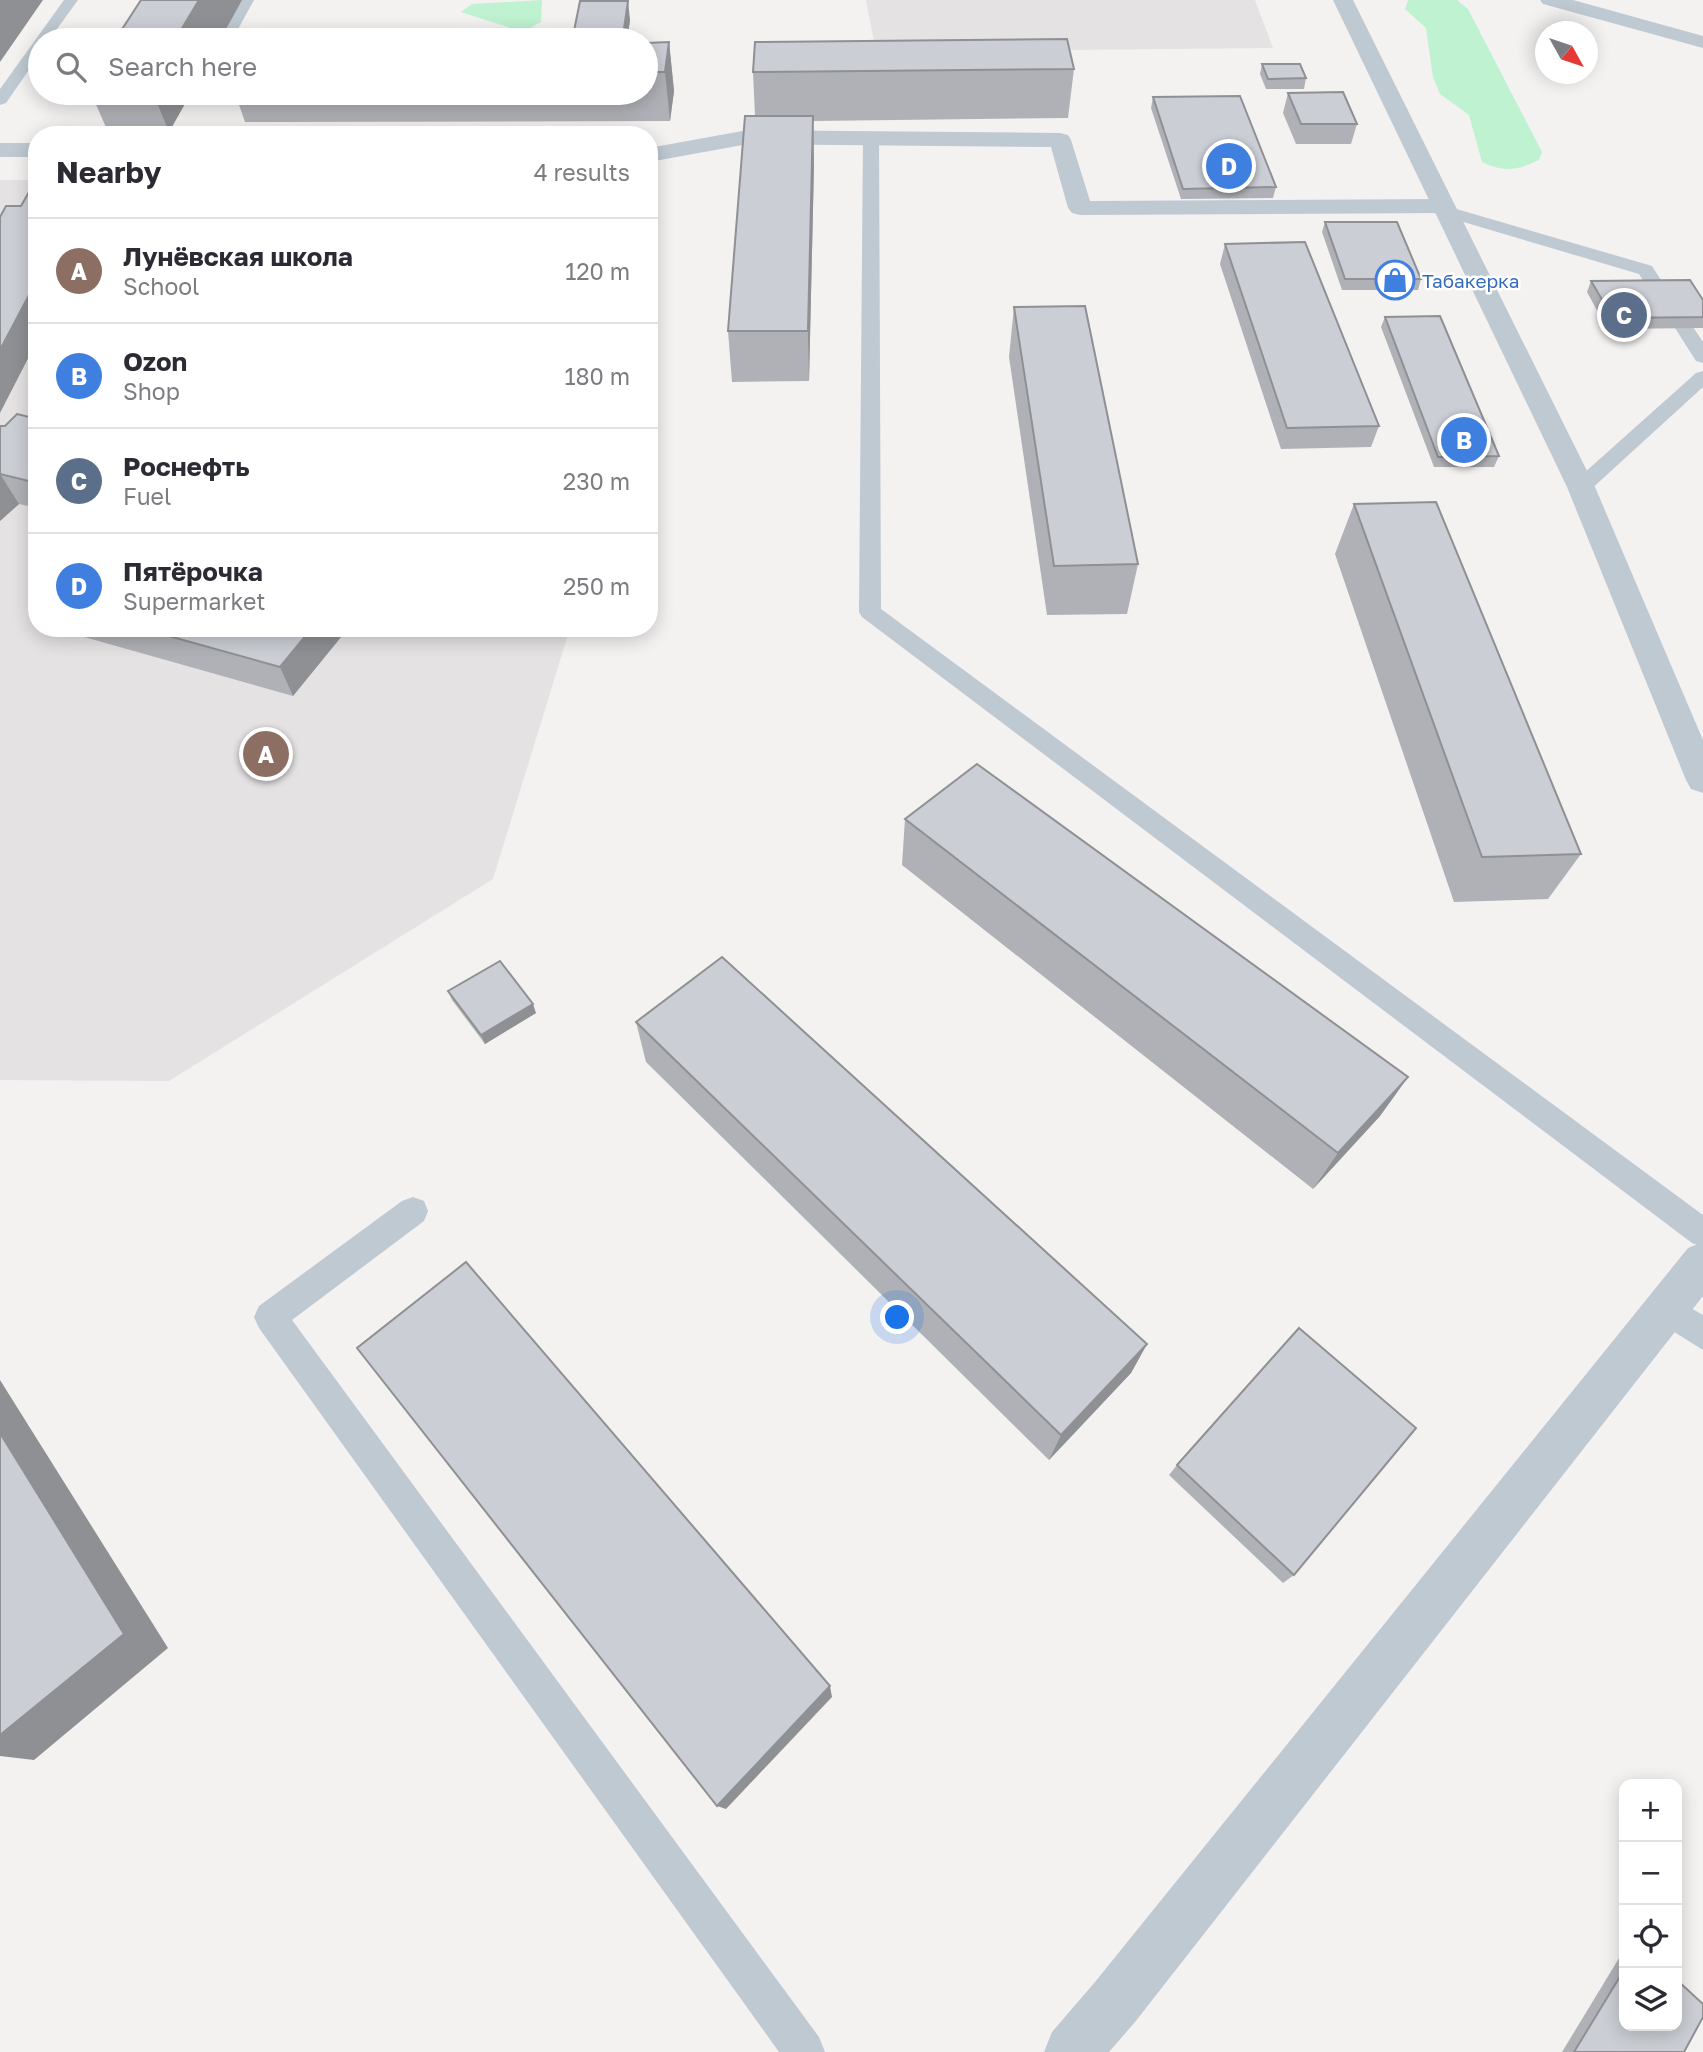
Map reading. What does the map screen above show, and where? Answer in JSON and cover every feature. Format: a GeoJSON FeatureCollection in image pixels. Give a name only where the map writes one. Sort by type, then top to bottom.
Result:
{"type":"FeatureCollection","features":[{"type":"Feature","properties":{"kind":"street"},"geometry":{"type":"LineString","coordinates":[[1343,0],[1581,487],[1703,780]]}},
{"type":"Feature","properties":{"kind":"street"},"geometry":{"type":"LineString","coordinates":[[1550,0],[1703,42]]}},
{"type":"Feature","properties":{"kind":"street"},"geometry":{"type":"LineString","coordinates":[[658,153],[748,137],[1060,140],[1080,208],[1444,208]]}},
{"type":"Feature","properties":{"kind":"street"},"geometry":{"type":"LineString","coordinates":[[0,150],[28,150]]}},
{"type":"Feature","properties":{"kind":"street"},"geometry":{"type":"LineString","coordinates":[[1072,2052],[1684,1321],[1703,1262]]}},
{"type":"Feature","properties":{"kind":"lane"},"geometry":{"type":"LineString","coordinates":[[51,28],[71,0]]}},
{"type":"Feature","properties":{"kind":"lane"},"geometry":{"type":"LineString","coordinates":[[232,28],[247,0]]}},
{"type":"Feature","properties":{"kind":"lane"},"geometry":{"type":"LineString","coordinates":[[0,100],[28,60]]}},
{"type":"Feature","properties":{"kind":"lane"},"geometry":{"type":"LineString","coordinates":[[872,137],[870,612],[1703,1233]]}},
{"type":"Feature","properties":{"kind":"lane"},"geometry":{"type":"LineString","coordinates":[[1444,208],[1646,270],[1659,291]]}},
{"type":"Feature","properties":{"kind":"lane"},"geometry":{"type":"LineString","coordinates":[[1684,328],[1703,358]]}},
{"type":"Feature","properties":{"kind":"lane"},"geometry":{"type":"LineString","coordinates":[[1581,487],[1703,377]]}},
{"type":"Feature","properties":{"kind":"lane"},"geometry":{"type":"LineString","coordinates":[[413,1211],[270,1317],[804,2052]]}},
{"type":"Feature","properties":{"kind":"shaded area"},"geometry":{"type":"Polygon","coordinates":[[[866,0],[1255,0],[1273,48],[876,52],[866,0]]]}},
{"type":"Feature","properties":{"kind":"shaded area"},"geometry":{"type":"Polygon","coordinates":[[[0,180],[28,180],[28,637],[567,637],[493,879],[169,1081],[0,1080],[0,180]]]}},
{"type":"Feature","properties":{"kind":"green space"},"geometry":{"type":"Polygon","coordinates":[[[542,0],[541,22],[530,28],[511,28],[461,12],[472,4],[542,0]]]}},
{"type":"Feature","properties":{"kind":"green space"},"geometry":{"type":"Polygon","coordinates":[[[1408,0],[1457,0],[1468,9],[1542,152],[1539,160],[1511,169],[1482,162],[1469,115],[1440,94],[1433,77],[1426,28],[1405,9],[1408,0]]]}},
{"type":"Feature","properties":{"kind":"building"},"geometry":{"type":"Polygon","coordinates":[[[141,0],[199,0],[182,28],[123,28],[141,0]]]}},
{"type":"Feature","properties":{"kind":"building"},"geometry":{"type":"Polygon","coordinates":[[[580,1],[628,1],[624,28],[575,28],[580,1]]]}},
{"type":"Feature","properties":{"kind":"building"},"geometry":{"type":"Polygon","coordinates":[[[1067,39],[1074,69],[753,72],[755,42],[1067,39]]]}},
{"type":"Feature","properties":{"kind":"building"},"geometry":{"type":"Polygon","coordinates":[[[658,42],[669,42],[665,72],[658,72],[658,42]]]}},
{"type":"Feature","properties":{"kind":"building"},"geometry":{"type":"Polygon","coordinates":[[[1262,64],[1300,64],[1306,78],[1268,79],[1262,64]]]}},
{"type":"Feature","properties":{"kind":"building"},"geometry":{"type":"Polygon","coordinates":[[[1343,92],[1357,124],[1301,124],[1288,93],[1343,92]]]}},
{"type":"Feature","properties":{"kind":"building"},"geometry":{"type":"Polygon","coordinates":[[[1240,96],[1276,187],[1183,189],[1153,97],[1240,96]]]}},
{"type":"Feature","properties":{"kind":"building"},"geometry":{"type":"Polygon","coordinates":[[[745,116],[813,116],[808,331],[728,331],[745,116]]]}},
{"type":"Feature","properties":{"kind":"building"},"geometry":{"type":"Polygon","coordinates":[[[28,194],[28,297],[0,350],[0,217],[6,206],[21,206],[28,194]]]}},
{"type":"Feature","properties":{"kind":"building"},"geometry":{"type":"Polygon","coordinates":[[[1325,222],[1397,222],[1421,279],[1345,279],[1325,222]]]}},
{"type":"Feature","properties":{"kind":"building"},"geometry":{"type":"Polygon","coordinates":[[[1305,242],[1379,426],[1287,428],[1225,244],[1305,242]]]}},
{"type":"Feature","properties":{"kind":"building"},"geometry":{"type":"Polygon","coordinates":[[[1690,280],[1703,300],[1703,317],[1613,318],[1591,281],[1690,280]]]}},
{"type":"Feature","properties":{"kind":"building"},"geometry":{"type":"Polygon","coordinates":[[[1085,306],[1138,564],[1054,566],[1014,307],[1085,306]]]}},
{"type":"Feature","properties":{"kind":"building"},"geometry":{"type":"Polygon","coordinates":[[[1440,316],[1499,456],[1438,457],[1385,317],[1440,316]]]}},
{"type":"Feature","properties":{"kind":"building"},"geometry":{"type":"Polygon","coordinates":[[[17,414],[28,417],[28,481],[0,474],[0,426],[5,426],[17,414]]]}},
{"type":"Feature","properties":{"kind":"building"},"geometry":{"type":"Polygon","coordinates":[[[1436,502],[1581,854],[1482,857],[1354,504],[1436,502]]]}},
{"type":"Feature","properties":{"kind":"building"},"geometry":{"type":"Polygon","coordinates":[[[172,637],[305,637],[280,667],[172,637]]]}},
{"type":"Feature","properties":{"kind":"building"},"geometry":{"type":"Polygon","coordinates":[[[977,764],[1408,1077],[1338,1153],[905,819],[977,764]]]}},
{"type":"Feature","properties":{"kind":"building"},"geometry":{"type":"Polygon","coordinates":[[[722,957],[1147,1344],[1061,1435],[636,1022],[722,957]]]}},
{"type":"Feature","properties":{"kind":"building"},"geometry":{"type":"Polygon","coordinates":[[[500,961],[533,1004],[481,1035],[448,991],[500,961]]]}},
{"type":"Feature","properties":{"kind":"building"},"geometry":{"type":"Polygon","coordinates":[[[466,1262],[830,1686],[717,1806],[357,1348],[466,1262]]]}},
{"type":"Feature","properties":{"kind":"building"},"geometry":{"type":"Polygon","coordinates":[[[1299,1328],[1416,1428],[1294,1575],[1177,1465],[1299,1328]]]}},
{"type":"Feature","properties":{"kind":"building"},"geometry":{"type":"Polygon","coordinates":[[[0,1433],[124,1634],[0,1735],[0,1433]]]}},
{"type":"Feature","properties":{"kind":"building"},"geometry":{"type":"Polygon","coordinates":[[[1619,1978],[1619,2031],[1682,2031],[1682,1985],[1703,2004],[1703,2017],[1684,2052],[1574,2052],[1619,1978]]]}},
{"type":"Feature","properties":{"kind":"place","name":"Пятёрочка"},"geometry":{"type":"Point","coordinates":[1229,166]}},
{"type":"Feature","properties":{"kind":"place","name":"Табакерка"},"geometry":{"type":"Point","coordinates":[1395,280]}},
{"type":"Feature","properties":{"kind":"place","name":"Роснефть"},"geometry":{"type":"Point","coordinates":[1624,315]}},
{"type":"Feature","properties":{"kind":"place","name":"Ozon"},"geometry":{"type":"Point","coordinates":[1464,440]}},
{"type":"Feature","properties":{"kind":"place","name":"Лунёвская школа"},"geometry":{"type":"Point","coordinates":[266,754]}}]}
